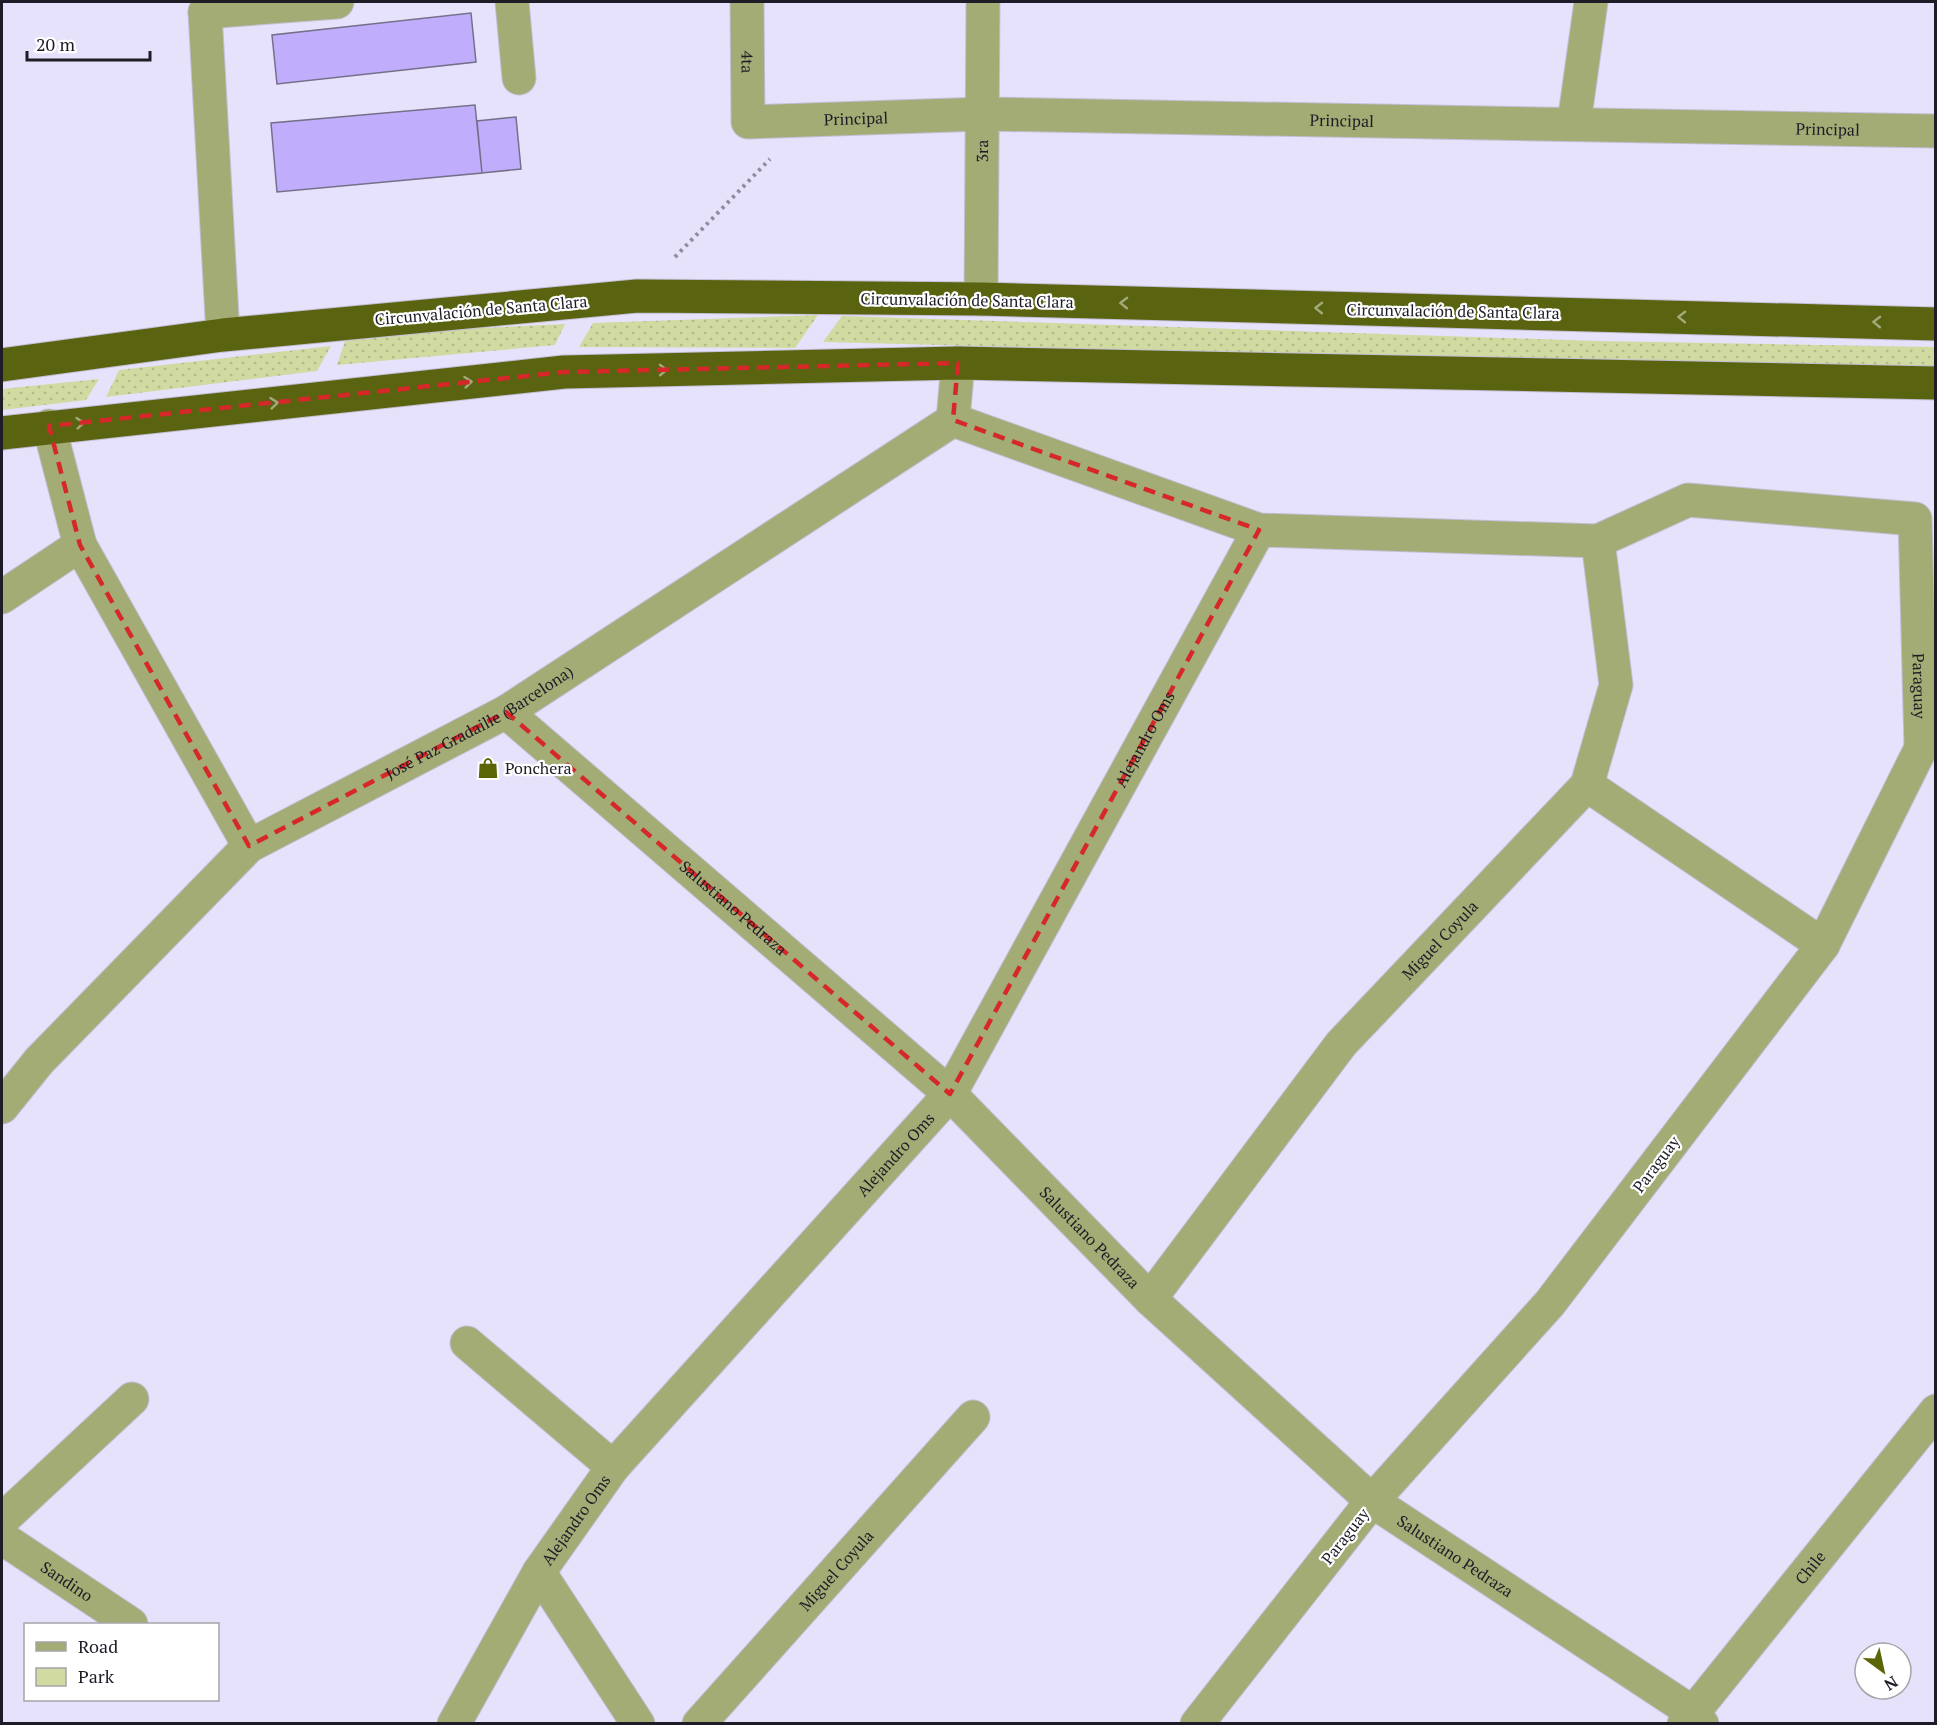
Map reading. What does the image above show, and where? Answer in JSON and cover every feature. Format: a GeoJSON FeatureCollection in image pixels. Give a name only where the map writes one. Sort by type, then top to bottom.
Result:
{"type":"FeatureCollection","features":[{"type":"Feature","properties":{"kind":"highway","name":"Circunvalación de Santa Clara"},"geometry":{"type":"LineString","coordinates":[[2,365],[223,335],[637,296],[981,299],[1935,324]]}},
{"type":"Feature","properties":{"kind":"highway"},"geometry":{"type":"LineString","coordinates":[[2,433],[49,426],[564,372],[958,363],[1935,383]]}},
{"type":"Feature","properties":{"kind":"street"},"geometry":{"type":"LineString","coordinates":[[223,335],[208,7],[337,2]]}},
{"type":"Feature","properties":{"kind":"street"},"geometry":{"type":"LineString","coordinates":[[512,2],[519,78]]}},
{"type":"Feature","properties":{"kind":"street","name":"4ta"},"geometry":{"type":"LineString","coordinates":[[747,2],[748,122]]}},
{"type":"Feature","properties":{"kind":"street","name":"3ra"},"geometry":{"type":"LineString","coordinates":[[981,299],[983,2]]}},
{"type":"Feature","properties":{"kind":"street"},"geometry":{"type":"LineString","coordinates":[[1574,123],[1591,2]]}},
{"type":"Feature","properties":{"kind":"street","name":"Principal"},"geometry":{"type":"LineString","coordinates":[[748,122],[983,114],[1935,131]]}},
{"type":"Feature","properties":{"kind":"street"},"geometry":{"type":"LineString","coordinates":[[958,363],[953,420],[1259,530],[1598,541]]}},
{"type":"Feature","properties":{"kind":"street","name":"José Paz Gradaille (Barcelona)"},"geometry":{"type":"LineString","coordinates":[[2,1107],[39,1061],[249,846],[506,712],[953,420]]}},
{"type":"Feature","properties":{"kind":"street"},"geometry":{"type":"LineString","coordinates":[[49,426],[80,545],[249,846]]}},
{"type":"Feature","properties":{"kind":"street","name":"Paraguay"},"geometry":{"type":"LineString","coordinates":[[1197,1724],[1372,1501],[1550,1303],[1823,945],[1921,748],[1915,519],[1688,500],[1598,541]]}},
{"type":"Feature","properties":{"kind":"street","name":"Alejandro Oms"},"geometry":{"type":"LineString","coordinates":[[454,1724],[539,1572],[613,1467],[950,1095],[1259,530]]}},
{"type":"Feature","properties":{"kind":"street","name":"Miguel Coyula"},"geometry":{"type":"LineString","coordinates":[[1150,1299],[1341,1044],[1587,785],[1616,685],[1598,541]]}},
{"type":"Feature","properties":{"kind":"street"},"geometry":{"type":"LineString","coordinates":[[2,597],[80,545]]}},
{"type":"Feature","properties":{"kind":"street","name":"Salustiano Pedraza"},"geometry":{"type":"LineString","coordinates":[[506,712],[950,1095],[1150,1299],[1372,1501],[1693,1720]]}},
{"type":"Feature","properties":{"kind":"street"},"geometry":{"type":"LineString","coordinates":[[1587,785],[1823,945]]}},
{"type":"Feature","properties":{"kind":"street"},"geometry":{"type":"LineString","coordinates":[[467,1343],[613,1467]]}},
{"type":"Feature","properties":{"kind":"street"},"geometry":{"type":"LineString","coordinates":[[2,1520],[132,1399]]}},
{"type":"Feature","properties":{"kind":"street","name":"Chile"},"geometry":{"type":"LineString","coordinates":[[1693,1720],[1935,1412]]}},
{"type":"Feature","properties":{"kind":"street","name":"Miguel Coyula"},"geometry":{"type":"LineString","coordinates":[[699,1724],[973,1417]]}},
{"type":"Feature","properties":{"kind":"street","name":"Sandino"},"geometry":{"type":"LineString","coordinates":[[2,1538],[130,1623]]}},
{"type":"Feature","properties":{"kind":"street"},"geometry":{"type":"LineString","coordinates":[[539,1572],[638,1724]]}},
{"type":"Feature","properties":{"kind":"path"},"geometry":{"type":"LineString","coordinates":[[637,296],[808,120]]}},
{"type":"Feature","properties":{"kind":"highlighted area"},"geometry":{"type":"Polygon","coordinates":[[[958,363],[953,420],[1259,530],[950,1094],[506,712],[249,846],[80,545],[49,426],[564,372],[958,363]]]}},
{"type":"Feature","properties":{"kind":"green space"},"geometry":{"type":"Polygon","coordinates":[[[818,315],[795,348],[579,347],[593,323],[818,315]]]}},
{"type":"Feature","properties":{"kind":"green space"},"geometry":{"type":"Polygon","coordinates":[[[842,316],[1597,341],[1935,347],[1936,371],[823,342],[842,316]]]}},
{"type":"Feature","properties":{"kind":"green space"},"geometry":{"type":"Polygon","coordinates":[[[565,324],[555,345],[337,365],[345,341],[461,329],[565,324]]]}},
{"type":"Feature","properties":{"kind":"green space"},"geometry":{"type":"Polygon","coordinates":[[[331,346],[317,371],[106,397],[119,370],[331,346]]]}},
{"type":"Feature","properties":{"kind":"green space"},"geometry":{"type":"Polygon","coordinates":[[[99,379],[86,400],[2,410],[2,389],[99,379]]]}},
{"type":"Feature","properties":{"kind":"building"},"geometry":{"type":"Polygon","coordinates":[[[471,13],[476,62],[277,84],[272,35],[471,13]]]}},
{"type":"Feature","properties":{"kind":"building"},"geometry":{"type":"Polygon","coordinates":[[[475,105],[482,173],[277,192],[271,123],[475,105]]]}},
{"type":"Feature","properties":{"kind":"building"},"geometry":{"type":"Polygon","coordinates":[[[516,117],[521,169],[482,173],[477,121],[516,117]]]}},
{"type":"Feature","properties":{"kind":"place","name":"Ponchera"},"geometry":{"type":"Point","coordinates":[488,768]}}]}
